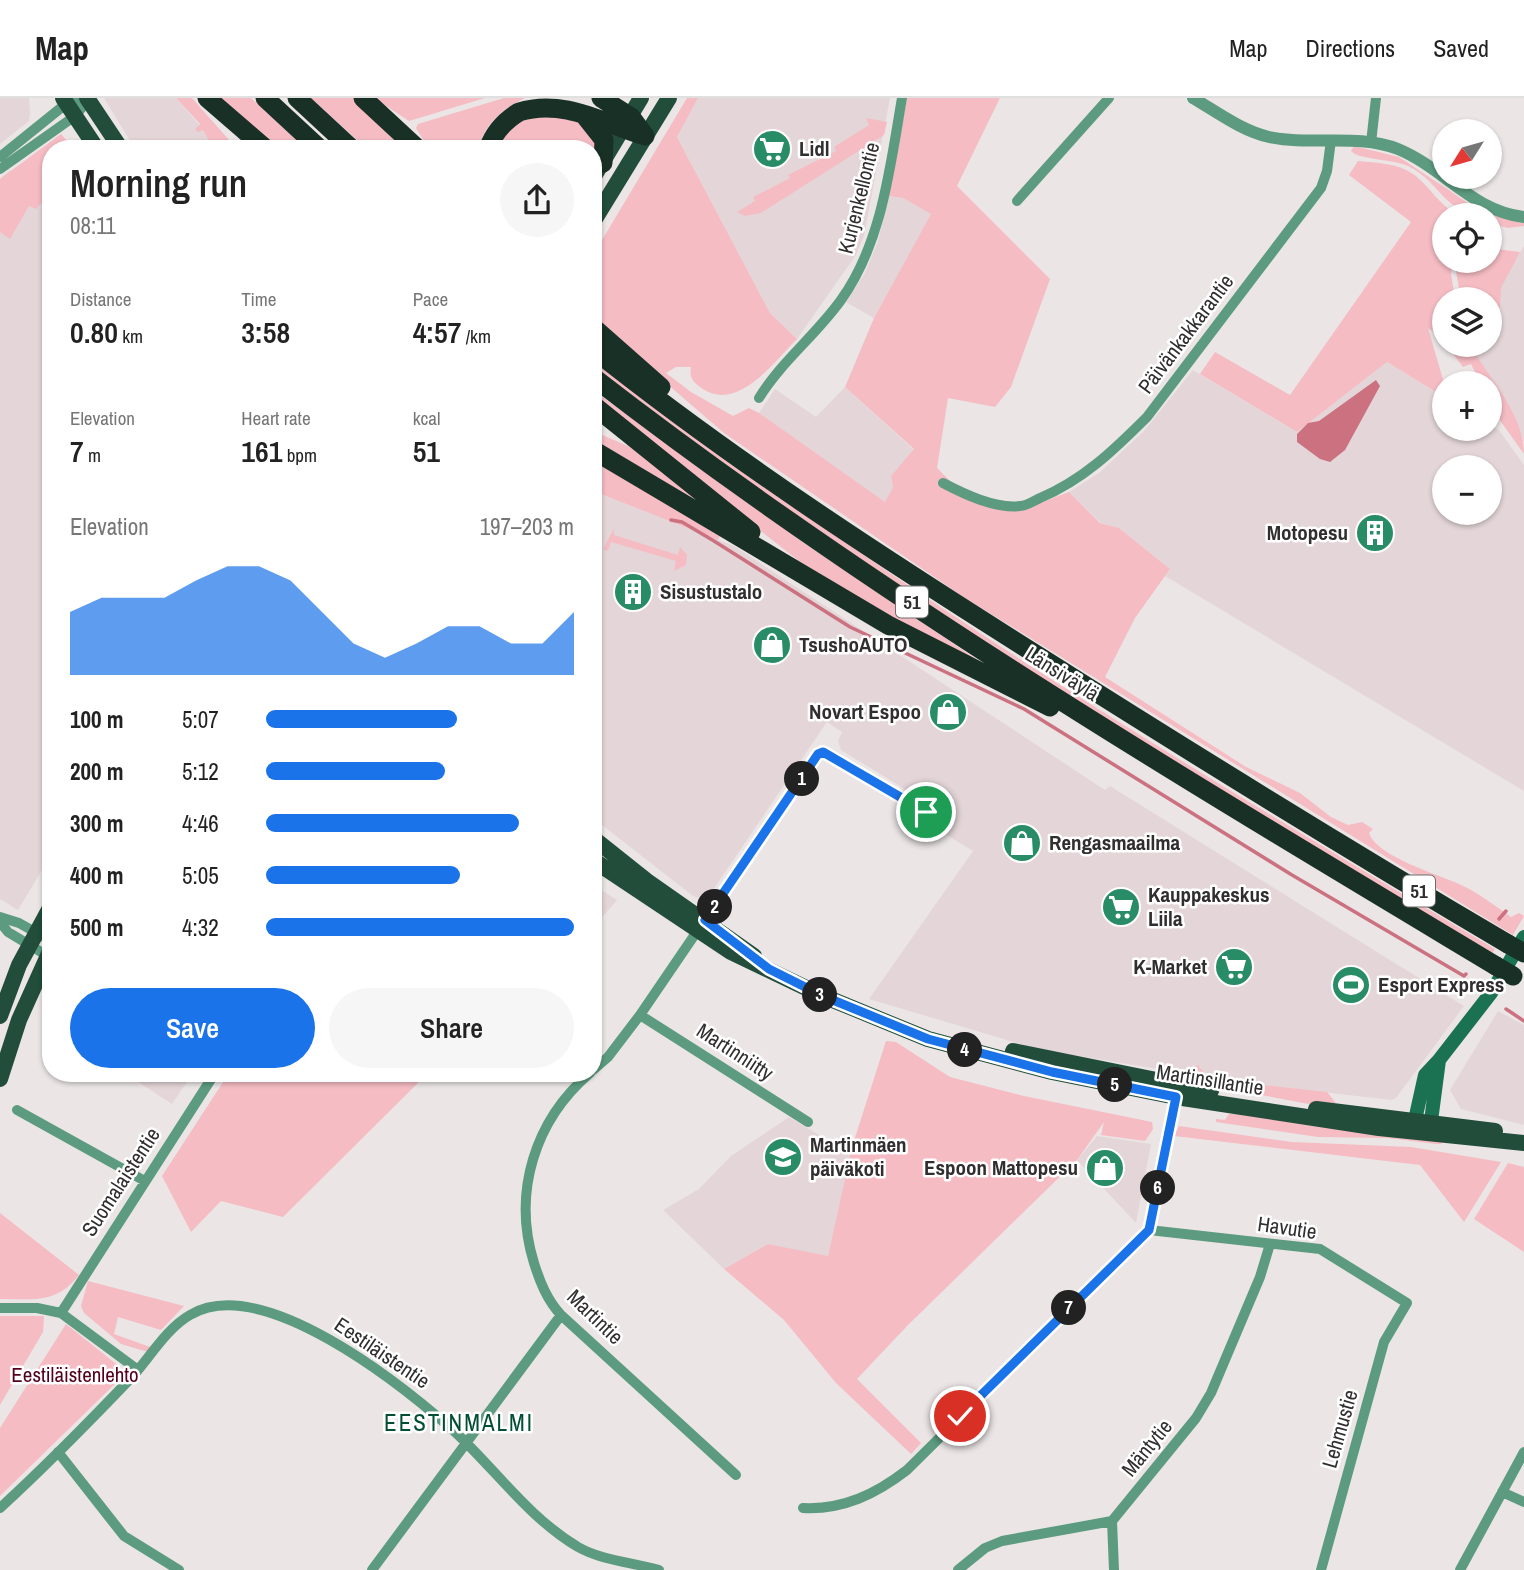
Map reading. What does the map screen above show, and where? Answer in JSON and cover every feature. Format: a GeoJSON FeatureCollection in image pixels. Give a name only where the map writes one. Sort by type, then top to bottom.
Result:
{"type":"FeatureCollection","features":[{"type":"Feature","properties":{"kind":"highway"},"geometry":{"type":"LineString","coordinates":[[205,98],[241,140]]}},
{"type":"Feature","properties":{"kind":"highway"},"geometry":{"type":"LineString","coordinates":[[205,98],[256,140]]}},
{"type":"Feature","properties":{"kind":"highway"},"geometry":{"type":"LineString","coordinates":[[265,98],[310,140]]}},
{"type":"Feature","properties":{"kind":"highway"},"geometry":{"type":"LineString","coordinates":[[297,98],[342,140]]}},
{"type":"Feature","properties":{"kind":"highway"},"geometry":{"type":"LineString","coordinates":[[363,98],[408,140]]}},
{"type":"Feature","properties":{"kind":"highway"},"geometry":{"type":"LineString","coordinates":[[601,98],[645,136]]}},
{"type":"Feature","properties":{"kind":"highway"},"geometry":{"type":"LineString","coordinates":[[492,140],[497,130],[523,110],[550,101],[571,104],[627,123]]}},
{"type":"Feature","properties":{"kind":"highway"},"geometry":{"type":"LineString","coordinates":[[571,104],[601,133],[605,152],[602,160]]}},
{"type":"Feature","properties":{"kind":"highway"},"geometry":{"type":"LineString","coordinates":[[602,335],[674,399],[798,497]]}},
{"type":"Feature","properties":{"kind":"highway","name":"Länsiväylä"},"geometry":{"type":"LineString","coordinates":[[602,356],[667,406],[929,587],[1161,733],[1519,945]]}},
{"type":"Feature","properties":{"kind":"highway","name":"Länsiväylä"},"geometry":{"type":"LineString","coordinates":[[602,384],[785,518],[1028,680],[1519,979]]}},
{"type":"Feature","properties":{"kind":"highway"},"geometry":{"type":"LineString","coordinates":[[602,412],[820,583]]}},
{"type":"Feature","properties":{"kind":"highway"},"geometry":{"type":"LineString","coordinates":[[602,455],[919,641],[1046,704],[1200,796],[1241,812]]}},
{"type":"Feature","properties":{"kind":"main road"},"geometry":{"type":"LineString","coordinates":[[602,164],[641,98]]}},
{"type":"Feature","properties":{"kind":"main road"},"geometry":{"type":"LineString","coordinates":[[602,207],[670,98]]}},
{"type":"Feature","properties":{"kind":"main road"},"geometry":{"type":"LineString","coordinates":[[87,99],[115,140]]}},
{"type":"Feature","properties":{"kind":"main road"},"geometry":{"type":"LineString","coordinates":[[68,106],[91,140]]}},
{"type":"Feature","properties":{"kind":"main road","name":"Martinsillantie"},"geometry":{"type":"LineString","coordinates":[[602,845],[701,926]]}},
{"type":"Feature","properties":{"kind":"main road","name":"Martinsillantie"},"geometry":{"type":"LineString","coordinates":[[602,866],[769,969],[847,1007],[905,1029],[928,1030],[1177,1091],[1423,1124],[1491,1130],[1520,1142]]}},
{"type":"Feature","properties":{"kind":"main road"},"geometry":{"type":"LineString","coordinates":[[0,1016],[32,938],[42,921]]}},
{"type":"Feature","properties":{"kind":"main road"},"geometry":{"type":"LineString","coordinates":[[1423,1124],[1439,1060],[1491,993],[1519,945]]}},
{"type":"Feature","properties":{"kind":"main road"},"geometry":{"type":"LineString","coordinates":[[0,1079],[19,1020],[42,969]]}},
{"type":"Feature","properties":{"kind":"street","name":"Kurjenkellontie"},"geometry":{"type":"LineString","coordinates":[[759,398],[770,381],[816,334],[864,264],[877,224],[902,98]]}},
{"type":"Feature","properties":{"kind":"street"},"geometry":{"type":"LineString","coordinates":[[1017,201],[1109,98]]}},
{"type":"Feature","properties":{"kind":"street"},"geometry":{"type":"LineString","coordinates":[[1193,98],[1252,132],[1271,138],[1371,143],[1406,153],[1478,203],[1510,215],[1524,217]]}},
{"type":"Feature","properties":{"kind":"street"},"geometry":{"type":"LineString","coordinates":[[1371,143],[1376,98]]}},
{"type":"Feature","properties":{"kind":"street"},"geometry":{"type":"LineString","coordinates":[[0,157],[68,106],[87,99]]}},
{"type":"Feature","properties":{"kind":"street"},"geometry":{"type":"LineString","coordinates":[[0,169],[68,106]]}},
{"type":"Feature","properties":{"kind":"street","name":"Päivänkakkarantie"},"geometry":{"type":"LineString","coordinates":[[943,484],[969,497],[1021,507],[1088,472],[1147,417],[1321,188],[1327,171],[1331,140]]}},
{"type":"Feature","properties":{"kind":"street","name":"Martintie"},"geometry":{"type":"LineString","coordinates":[[602,1062],[640,1014],[818,754],[823,752],[917,808],[932,812]]}},
{"type":"Feature","properties":{"kind":"street"},"geometry":{"type":"LineString","coordinates":[[0,919],[42,945]]}},
{"type":"Feature","properties":{"kind":"street","name":"Martinniitty"},"geometry":{"type":"LineString","coordinates":[[640,1014],[808,1122]]}},
{"type":"Feature","properties":{"kind":"street","name":"Suomalaistentie"},"geometry":{"type":"LineString","coordinates":[[61,1313],[143,1181],[209,1082]]}},
{"type":"Feature","properties":{"kind":"street","name":"Martintie"},"geometry":{"type":"LineString","coordinates":[[579,1082],[567,1092],[550,1118],[536,1147],[527,1187],[527,1229],[541,1284],[561,1315],[736,1475]]}},
{"type":"Feature","properties":{"kind":"street"},"geometry":{"type":"LineString","coordinates":[[803,1508],[824,1509],[870,1495],[907,1470],[1149,1230],[1177,1091]]}},
{"type":"Feature","properties":{"kind":"street"},"geometry":{"type":"LineString","coordinates":[[18,1110],[143,1181]]}},
{"type":"Feature","properties":{"kind":"street","name":"Havutie"},"geometry":{"type":"LineString","coordinates":[[1149,1230],[1320,1249],[1407,1303]]}},
{"type":"Feature","properties":{"kind":"street","name":"Mäntytie"},"geometry":{"type":"LineString","coordinates":[[1112,1521],[1196,1418],[1211,1393],[1260,1277],[1270,1244]]}},
{"type":"Feature","properties":{"kind":"street","name":"Lehmustie"},"geometry":{"type":"LineString","coordinates":[[1321,1570],[1384,1342],[1407,1303]]}},
{"type":"Feature","properties":{"kind":"street","name":"Eestiläistentie"},"geometry":{"type":"LineString","coordinates":[[0,1508],[190,1315],[212,1307],[256,1310],[295,1321],[322,1335],[413,1396],[467,1444],[544,1521],[578,1547],[594,1555],[659,1570]]}},
{"type":"Feature","properties":{"kind":"street"},"geometry":{"type":"LineString","coordinates":[[0,1308],[37,1308],[61,1313],[138,1370]]}},
{"type":"Feature","properties":{"kind":"street"},"geometry":{"type":"LineString","coordinates":[[372,1570],[561,1315]]}},
{"type":"Feature","properties":{"kind":"street"},"geometry":{"type":"LineString","coordinates":[[58,1452],[124,1536],[179,1570]]}},
{"type":"Feature","properties":{"kind":"street"},"geometry":{"type":"LineString","coordinates":[[1460,1570],[1524,1452]]}},
{"type":"Feature","properties":{"kind":"street"},"geometry":{"type":"LineString","coordinates":[[1502,1492],[1524,1502]]}},
{"type":"Feature","properties":{"kind":"street"},"geometry":{"type":"LineString","coordinates":[[958,1570],[985,1548],[1002,1541],[1112,1521],[1114,1570]]}},
{"type":"Feature","properties":{"kind":"shaded area"},"geometry":{"type":"Polygon","coordinates":[[[0,98],[29,98],[30,112],[29,121],[0,144],[0,98]]]}},
{"type":"Feature","properties":{"kind":"shaded area"},"geometry":{"type":"Polygon","coordinates":[[[104,98],[176,98],[212,140],[130,140],[104,98]]]}},
{"type":"Feature","properties":{"kind":"shaded area"},"geometry":{"type":"Polygon","coordinates":[[[698,98],[890,98],[864,236],[856,255],[797,339],[770,313],[677,137],[698,98]]]}},
{"type":"Feature","properties":{"kind":"shaded area"},"geometry":{"type":"Polygon","coordinates":[[[10,170],[42,186],[42,870],[18,910],[0,899],[0,179],[10,170]]]}},
{"type":"Feature","properties":{"kind":"shaded area"},"geometry":{"type":"Polygon","coordinates":[[[888,196],[903,198],[932,214],[874,318],[846,302],[865,273],[878,241],[888,196]]]}},
{"type":"Feature","properties":{"kind":"shaded area"},"geometry":{"type":"Polygon","coordinates":[[[1524,246],[1524,442],[1502,405],[1502,371],[1482,371],[1473,357],[1502,357],[1502,287],[1498,287],[1524,246]]]}},
{"type":"Feature","properties":{"kind":"shaded area"},"geometry":{"type":"Polygon","coordinates":[[[1387,362],[1432,390],[1432,441],[1502,441],[1502,434],[1524,465],[1524,791],[1165,576],[1170,569],[1119,528],[1101,523],[1069,492],[1099,473],[1144,431],[1193,370],[1297,432],[1387,362]]]}},
{"type":"Feature","properties":{"kind":"shaded area"},"geometry":{"type":"Polygon","coordinates":[[[1376,380],[1380,386],[1345,450],[1330,462],[1320,459],[1297,442],[1297,434],[1308,423],[1319,421],[1376,380]]]}},
{"type":"Feature","properties":{"kind":"shaded area"},"geometry":{"type":"Polygon","coordinates":[[[845,387],[914,450],[891,476],[893,487],[885,503],[759,413],[775,389],[816,417],[845,387]]]}},
{"type":"Feature","properties":{"kind":"shaded area"},"geometry":{"type":"Polygon","coordinates":[[[602,495],[734,546],[1105,790],[1110,786],[1464,1006],[1396,1098],[1391,1100],[1218,1080],[1206,1075],[1199,1066],[1193,1071],[1194,1075],[1037,1049],[869,999],[973,851],[940,831],[955,808],[934,795],[921,799],[841,750],[838,741],[842,732],[827,722],[711,893],[700,898],[693,896],[602,825],[602,495]]]}},
{"type":"Feature","properties":{"kind":"shaded area"},"geometry":{"type":"Polygon","coordinates":[[[602,891],[617,900],[602,918],[602,891]]]}},
{"type":"Feature","properties":{"kind":"shaded area"},"geometry":{"type":"Polygon","coordinates":[[[1498,1011],[1524,1025],[1524,1125],[1461,1109],[1450,1090],[1498,1011]]]}},
{"type":"Feature","properties":{"kind":"shaded area"},"geometry":{"type":"Polygon","coordinates":[[[138,1082],[187,1082],[172,1104],[138,1082]]]}},
{"type":"Feature","properties":{"kind":"shaded area"},"geometry":{"type":"Polygon","coordinates":[[[789,1117],[851,1154],[828,1257],[768,1244],[724,1269],[663,1210],[699,1189],[731,1156],[789,1117]]]}},
{"type":"Feature","properties":{"kind":"shaded area"},"geometry":{"type":"Polygon","coordinates":[[[1097,1136],[1151,1144],[1136,1223],[1077,1160],[1097,1136]]]}},
{"type":"Feature","properties":{"kind":"green space"},"geometry":{"type":"Polygon","coordinates":[[[176,98],[192,98],[229,140],[209,140],[203,130],[198,132],[195,129],[200,124],[176,98]]]}},
{"type":"Feature","properties":{"kind":"green space"},"geometry":{"type":"Polygon","coordinates":[[[217,98],[251,98],[296,140],[263,140],[217,98]]]}},
{"type":"Feature","properties":{"kind":"green space"},"geometry":{"type":"Polygon","coordinates":[[[311,98],[356,98],[402,140],[357,140],[311,98]]]}},
{"type":"Feature","properties":{"kind":"green space"},"geometry":{"type":"Polygon","coordinates":[[[374,98],[485,98],[409,121],[374,98]]]}},
{"type":"Feature","properties":{"kind":"green space"},"geometry":{"type":"Polygon","coordinates":[[[504,98],[525,98],[496,118],[481,140],[423,140],[416,128],[418,124],[504,98]]]}},
{"type":"Feature","properties":{"kind":"green space"},"geometry":{"type":"Polygon","coordinates":[[[687,98],[698,98],[677,137],[770,313],[797,339],[754,381],[729,394],[716,394],[703,389],[692,380],[691,367],[676,367],[666,373],[691,392],[733,416],[749,408],[759,413],[885,502],[893,487],[891,476],[914,449],[845,387],[874,318],[931,214],[903,198],[888,196],[907,98],[1000,98],[957,186],[1050,279],[1011,387],[995,407],[948,398],[937,468],[969,500],[1018,511],[1069,492],[1100,523],[1119,528],[1170,569],[1135,618],[1105,677],[1246,767],[1300,793],[1331,817],[1348,825],[1362,822],[1373,829],[1369,833],[1374,842],[1396,857],[1468,888],[1511,917],[1519,913],[1524,916],[1513,935],[965,598],[724,433],[602,328],[602,240],[687,98]]]}},
{"type":"Feature","properties":{"kind":"green space"},"geometry":{"type":"Polygon","coordinates":[[[567,114],[596,135],[595,140],[501,140],[517,124],[545,116],[567,114]]]}},
{"type":"Feature","properties":{"kind":"green space"},"geometry":{"type":"Polygon","coordinates":[[[866,118],[887,122],[884,135],[761,213],[745,216],[737,212],[755,201],[753,197],[790,178],[788,175],[836,151],[834,147],[869,125],[866,118]]]}},
{"type":"Feature","properties":{"kind":"green space"},"geometry":{"type":"Polygon","coordinates":[[[61,134],[66,140],[53,140],[61,134]]]}},
{"type":"Feature","properties":{"kind":"green space"},"geometry":{"type":"Polygon","coordinates":[[[1354,146],[1399,157],[1432,179],[1432,184],[1408,166],[1369,158],[1351,151],[1354,146]]]}},
{"type":"Feature","properties":{"kind":"green space"},"geometry":{"type":"Polygon","coordinates":[[[42,148],[42,204],[36,209],[29,206],[10,239],[0,232],[0,179],[42,148]]]}},
{"type":"Feature","properties":{"kind":"green space"},"geometry":{"type":"Polygon","coordinates":[[[1358,161],[1387,164],[1413,174],[1443,203],[1432,203],[1432,273],[1451,273],[1453,287],[1432,287],[1432,331],[1428,328],[1432,357],[1436,357],[1441,371],[1432,371],[1432,390],[1387,362],[1297,432],[1200,374],[1215,352],[1290,395],[1411,222],[1349,175],[1358,161]]]}},
{"type":"Feature","properties":{"kind":"green space"},"geometry":{"type":"Polygon","coordinates":[[[1436,189],[1447,189],[1468,203],[1451,203],[1436,189]]]}},
{"type":"Feature","properties":{"kind":"green space"},"geometry":{"type":"Polygon","coordinates":[[[1502,217],[1524,223],[1524,226],[1502,226],[1502,217]]]}},
{"type":"Feature","properties":{"kind":"green space"},"geometry":{"type":"Polygon","coordinates":[[[1502,250],[1520,252],[1502,287],[1459,287],[1456,273],[1502,273],[1502,250]]]}},
{"type":"Feature","properties":{"kind":"green space"},"geometry":{"type":"Polygon","coordinates":[[[1456,357],[1477,357],[1487,371],[1474,371],[1471,364],[1463,367],[1456,357]]]}},
{"type":"Feature","properties":{"kind":"green space"},"geometry":{"type":"Polygon","coordinates":[[[602,367],[754,478],[930,600],[1251,803],[1495,949],[1491,955],[1060,691],[815,530],[602,375],[602,367]]]}},
{"type":"Feature","properties":{"kind":"green space"},"geometry":{"type":"Polygon","coordinates":[[[1502,394],[1519,427],[1524,454],[1502,423],[1502,394]]]}},
{"type":"Feature","properties":{"kind":"green space"},"geometry":{"type":"Polygon","coordinates":[[[602,397],[801,541],[985,665],[895,623],[799,561],[602,406],[602,397]]]}},
{"type":"Feature","properties":{"kind":"green space"},"geometry":{"type":"Polygon","coordinates":[[[602,435],[642,452],[718,513],[602,448],[602,435]]]}},
{"type":"Feature","properties":{"kind":"green space"},"geometry":{"type":"Polygon","coordinates":[[[602,463],[721,534],[718,540],[602,495],[602,463]]]}},
{"type":"Feature","properties":{"kind":"green space"},"geometry":{"type":"Polygon","coordinates":[[[614,528],[614,535],[678,555],[680,547],[687,555],[686,565],[674,571],[676,561],[611,542],[608,551],[603,549],[614,528]]]}},
{"type":"Feature","properties":{"kind":"green space"},"geometry":{"type":"Polygon","coordinates":[[[886,1041],[896,1042],[950,1077],[1024,1096],[1152,1122],[1153,1129],[1145,1141],[1101,1135],[1104,1122],[1077,1160],[907,1326],[857,1379],[921,1443],[911,1454],[836,1383],[784,1320],[724,1269],[768,1244],[828,1256],[852,1147],[886,1041]]]}},
{"type":"Feature","properties":{"kind":"green space"},"geometry":{"type":"Polygon","coordinates":[[[1198,1065],[1206,1075],[1219,1076],[1219,1080],[1327,1092],[1336,1103],[1314,1105],[1203,1084],[1194,1075],[1194,1067],[1198,1065]]]}},
{"type":"Feature","properties":{"kind":"green space"},"geometry":{"type":"Polygon","coordinates":[[[223,1082],[419,1082],[283,1217],[221,1201],[191,1232],[162,1176],[223,1082]]]}},
{"type":"Feature","properties":{"kind":"green space"},"geometry":{"type":"Polygon","coordinates":[[[1253,1112],[1444,1139],[1441,1144],[1436,1144],[1388,1138],[1318,1137],[1216,1122],[1216,1119],[1225,1120],[1229,1114],[1253,1112]]]}},
{"type":"Feature","properties":{"kind":"green space"},"geometry":{"type":"Polygon","coordinates":[[[1179,1126],[1292,1142],[1411,1147],[1501,1162],[1464,1222],[1420,1165],[1174,1136],[1179,1126]]]}},
{"type":"Feature","properties":{"kind":"green space"},"geometry":{"type":"Polygon","coordinates":[[[1508,1163],[1524,1167],[1524,1252],[1474,1219],[1508,1163]]]}},
{"type":"Feature","properties":{"kind":"green space"},"geometry":{"type":"Polygon","coordinates":[[[0,1213],[79,1275],[62,1291],[44,1298],[0,1299],[0,1213]]]}},
{"type":"Feature","properties":{"kind":"green space"},"geometry":{"type":"Polygon","coordinates":[[[88,1281],[184,1306],[161,1330],[118,1317],[114,1334],[153,1348],[148,1352],[121,1344],[84,1313],[81,1306],[88,1281]]]}},
{"type":"Feature","properties":{"kind":"green space"},"geometry":{"type":"Polygon","coordinates":[[[0,1316],[44,1316],[43,1332],[0,1405],[0,1316]]]}},
{"type":"Feature","properties":{"kind":"green space","name":"Eestiläistenlehto"},"geometry":{"type":"Polygon","coordinates":[[[66,1324],[120,1367],[120,1379],[0,1496],[0,1428],[66,1324]]]}},
{"type":"Feature","properties":{"kind":"waterway"},"geometry":{"type":"LineString","coordinates":[[671,520],[682,522],[714,541],[850,627],[1024,709],[1292,875],[1464,976],[1466,974]]}},
{"type":"Feature","properties":{"kind":"waterway"},"geometry":{"type":"LineString","coordinates":[[1499,919],[1506,911]]}},
{"type":"Feature","properties":{"kind":"waterway"},"geometry":{"type":"LineString","coordinates":[[1506,1009],[1524,1021]]}},
{"type":"Feature","properties":{"kind":"place","name":"Lidl"},"geometry":{"type":"Point","coordinates":[772,149]}},
{"type":"Feature","properties":{"kind":"place","name":"Motopesu"},"geometry":{"type":"Point","coordinates":[1375,533]}},
{"type":"Feature","properties":{"kind":"place","name":"Sisustustalo"},"geometry":{"type":"Point","coordinates":[633,592]}},
{"type":"Feature","properties":{"kind":"place","name":"TsushoAUTO"},"geometry":{"type":"Point","coordinates":[772,645]}},
{"type":"Feature","properties":{"kind":"place","name":"Novart Espoo"},"geometry":{"type":"Point","coordinates":[948,712]}},
{"type":"Feature","properties":{"kind":"place","name":"Rengasmaailma"},"geometry":{"type":"Point","coordinates":[1022,843]}},
{"type":"Feature","properties":{"kind":"place","name":"Kauppakeskus Liila"},"geometry":{"type":"Point","coordinates":[1121,907]}},
{"type":"Feature","properties":{"kind":"place","name":"K-Market"},"geometry":{"type":"Point","coordinates":[1234,967]}},
{"type":"Feature","properties":{"kind":"place","name":"Esport Express"},"geometry":{"type":"Point","coordinates":[1351,985]}},
{"type":"Feature","properties":{"kind":"place","name":"Martinmäen päiväkoti"},"geometry":{"type":"Point","coordinates":[783,1157]}},
{"type":"Feature","properties":{"kind":"place","name":"Espoon Mattopesu"},"geometry":{"type":"Point","coordinates":[1105,1168]}},
{"type":"Feature","properties":{"kind":"district","name":"EESTINMALMI"},"geometry":{"type":"Point","coordinates":[459,1423]}},
{"type":"Feature","properties":{"kind":"route"},"geometry":{"type":"LineString","coordinates":[[926,812],[823,752],[818,754],[705,920],[769,969],[847,1007],[928,1039],[1052,1072],[1176,1097],[1149,1230],[960,1416]]}}]}
